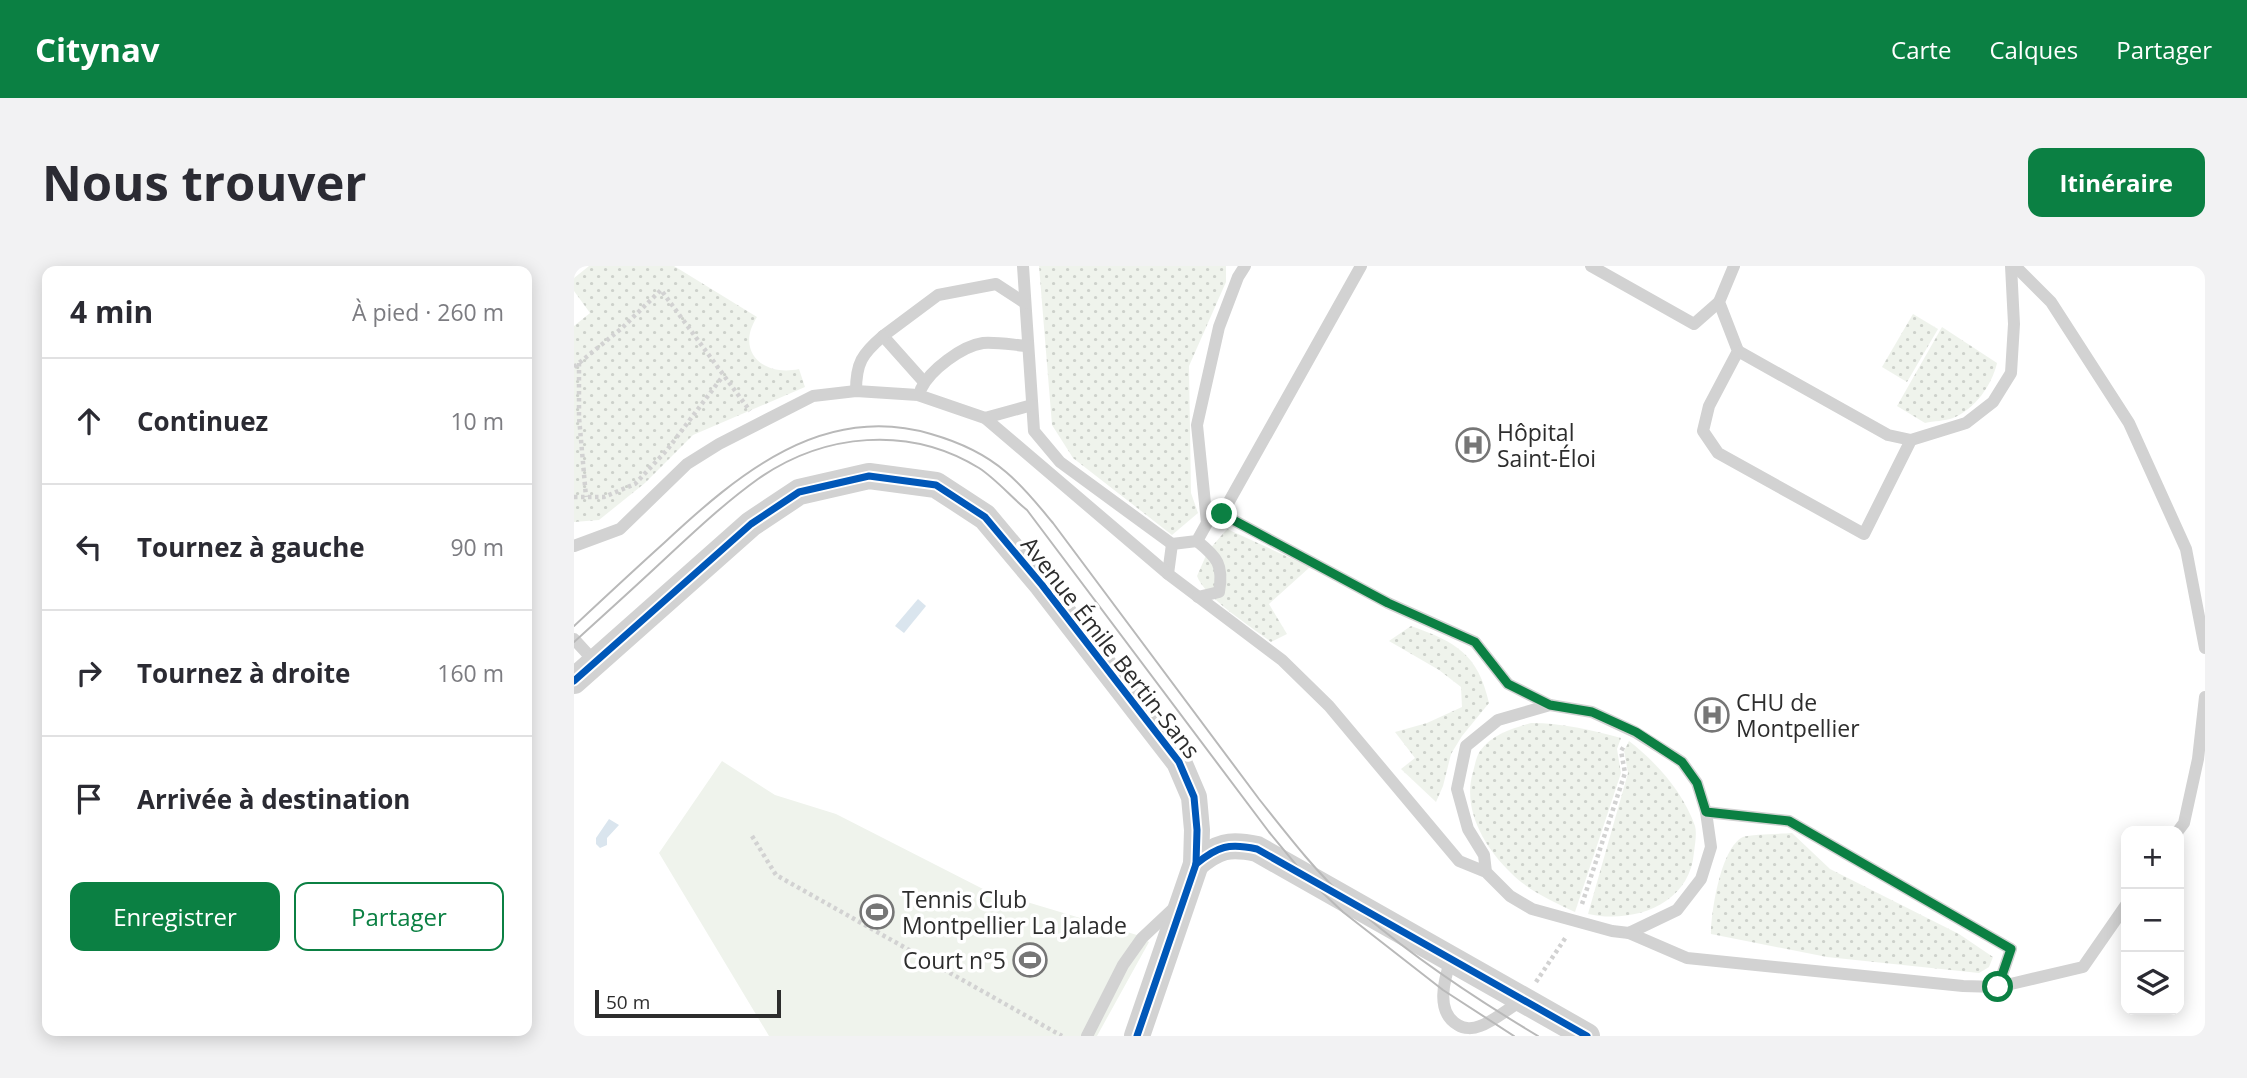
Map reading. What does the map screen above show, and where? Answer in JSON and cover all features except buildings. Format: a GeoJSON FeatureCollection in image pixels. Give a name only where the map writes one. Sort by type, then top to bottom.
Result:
{"type":"FeatureCollection","features":[{"type":"Feature","properties":{"kind":"street","name":"Avenue Émile Bertin-Sans"},"geometry":{"type":"LineString","coordinates":[[595,662],[751,524],[799,492],[869,476],[936,485],[985,517],[1042,585],[1179,762],[1194,797],[1196,864],[1137,1036]]}},
{"type":"Feature","properties":{"kind":"street"},"geometry":{"type":"LineString","coordinates":[[574,681],[595,662]]}},
{"type":"Feature","properties":{"kind":"street"},"geometry":{"type":"LineString","coordinates":[[1196,864],[1221,848],[1237,845],[1257,849],[1587,1036]]}},
{"type":"Feature","properties":{"kind":"lane"},"geometry":{"type":"LineString","coordinates":[[1023,266],[1034,431],[1060,461],[1172,544],[1197,541],[1214,555],[1222,576],[1219,592],[1198,597]]}},
{"type":"Feature","properties":{"kind":"lane"},"geometry":{"type":"LineString","coordinates":[[1207,523],[1196,425],[1219,327],[1238,276],[1245,266]]}},
{"type":"Feature","properties":{"kind":"lane"},"geometry":{"type":"LineString","coordinates":[[1197,541],[1207,523],[1222,514],[1361,266]]}},
{"type":"Feature","properties":{"kind":"lane"},"geometry":{"type":"LineString","coordinates":[[1591,266],[1694,324],[1720,302],[1734,266]]}},
{"type":"Feature","properties":{"kind":"lane"},"geometry":{"type":"LineString","coordinates":[[1720,302],[1738,351],[1888,435],[1911,440],[1966,423],[1993,402],[2011,373],[2013,266]]}},
{"type":"Feature","properties":{"kind":"lane"},"geometry":{"type":"LineString","coordinates":[[2013,266],[2050,302],[2129,423],[2186,549],[2205,648]]}},
{"type":"Feature","properties":{"kind":"lane"},"geometry":{"type":"LineString","coordinates":[[856,391],[856,374],[860,359],[883,337],[938,295],[996,284],[1025,303]]}},
{"type":"Feature","properties":{"kind":"lane"},"geometry":{"type":"LineString","coordinates":[[883,337],[924,382]]}},
{"type":"Feature","properties":{"kind":"lane"},"geometry":{"type":"LineString","coordinates":[[918,396],[924,382],[948,358],[981,343],[1028,346]]}},
{"type":"Feature","properties":{"kind":"lane"},"geometry":{"type":"LineString","coordinates":[[1738,351],[1709,407],[1703,431],[1718,453],[1864,534],[1911,440]]}},
{"type":"Feature","properties":{"kind":"lane"},"geometry":{"type":"LineString","coordinates":[[574,546],[620,529],[687,464],[719,443],[813,396],[856,391],[918,396],[985,418],[1168,574],[1291,670],[1329,706],[1459,861],[1486,872],[1510,895],[1532,909],[1612,931],[1629,933],[1687,958],[1949,985],[1998,987],[2083,967],[2121,912]]}},
{"type":"Feature","properties":{"kind":"lane"},"geometry":{"type":"LineString","coordinates":[[985,418],[1032,405]]}},
{"type":"Feature","properties":{"kind":"lane"},"geometry":{"type":"LineString","coordinates":[[1222,514],[1388,603],[1475,642],[1508,684],[1550,705],[1592,712],[1632,731],[1682,762],[1697,783],[1706,812],[1711,847],[1701,879],[1677,910],[1629,933]]}},
{"type":"Feature","properties":{"kind":"lane"},"geometry":{"type":"LineString","coordinates":[[1168,574],[1172,544]]}},
{"type":"Feature","properties":{"kind":"lane"},"geometry":{"type":"LineString","coordinates":[[574,639],[595,662]]}},
{"type":"Feature","properties":{"kind":"lane"},"geometry":{"type":"LineString","coordinates":[[2181,826],[2199,759],[2205,697]]}},
{"type":"Feature","properties":{"kind":"lane"},"geometry":{"type":"LineString","coordinates":[[1486,872],[1484,855],[1468,829],[1457,789],[1466,746],[1498,720],[1550,705]]}},
{"type":"Feature","properties":{"kind":"lane"},"geometry":{"type":"LineString","coordinates":[[1706,812],[1789,821],[2011,949],[1998,987]]}},
{"type":"Feature","properties":{"kind":"lane"},"geometry":{"type":"LineString","coordinates":[[1087,1036],[1124,965],[1142,938],[1183,900]]}},
{"type":"Feature","properties":{"kind":"lane"},"geometry":{"type":"LineString","coordinates":[[1451,959],[1443,990],[1444,1009],[1450,1020],[1462,1028],[1478,1027],[1523,1000]]}},
{"type":"Feature","properties":{"kind":"path"},"geometry":{"type":"LineString","coordinates":[[574,367],[622,328],[661,290],[758,423]]}},
{"type":"Feature","properties":{"kind":"path"},"geometry":{"type":"LineString","coordinates":[[579,362],[579,417],[586,497]]}},
{"type":"Feature","properties":{"kind":"path"},"geometry":{"type":"LineString","coordinates":[[574,497],[604,497],[635,484],[667,450],[723,376]]}},
{"type":"Feature","properties":{"kind":"path"},"geometry":{"type":"LineString","coordinates":[[1523,1000],[1576,921],[1625,773],[1621,751],[1632,731]]}},
{"type":"Feature","properties":{"kind":"path"},"geometry":{"type":"LineString","coordinates":[[752,836],[776,875],[1062,1036]]}},
{"type":"Feature","properties":{"kind":"shaded area"},"geometry":{"type":"Polygon","coordinates":[[[589,266],[674,266],[757,317],[749,341],[756,359],[774,369],[799,369],[805,387],[693,435],[645,483],[599,520],[574,522],[574,326],[590,313],[574,291],[574,278],[589,266]]]}},
{"type":"Feature","properties":{"kind":"shaded area"},"geometry":{"type":"Polygon","coordinates":[[[1039,266],[1226,266],[1226,282],[1189,366],[1191,493],[1198,513],[1172,535],[1073,458],[1052,425],[1039,266]]]}},
{"type":"Feature","properties":{"kind":"shaded area"},"geometry":{"type":"Polygon","coordinates":[[[1913,314],[1938,329],[1907,382],[1882,367],[1913,314]]]}},
{"type":"Feature","properties":{"kind":"shaded area"},"geometry":{"type":"Polygon","coordinates":[[[1942,327],[1997,363],[1987,388],[1968,409],[1947,420],[1925,423],[1897,406],[1942,327]]]}},
{"type":"Feature","properties":{"kind":"shaded area"},"geometry":{"type":"Polygon","coordinates":[[[1227,529],[1310,567],[1269,604],[1287,634],[1271,642],[1219,603],[1197,576],[1208,551],[1227,529]]]}},
{"type":"Feature","properties":{"kind":"shaded area"},"geometry":{"type":"Polygon","coordinates":[[[918,599],[926,606],[904,633],[895,626],[918,599]]]}},
{"type":"Feature","properties":{"kind":"shaded area"},"geometry":{"type":"Polygon","coordinates":[[[1411,626],[1453,644],[1463,652],[1478,673],[1489,703],[1451,754],[1436,802],[1401,769],[1415,758],[1395,732],[1427,723],[1462,707],[1461,687],[1439,670],[1389,641],[1411,626]]]}},
{"type":"Feature","properties":{"kind":"shaded area"},"geometry":{"type":"Polygon","coordinates":[[[1531,723],[1566,726],[1621,738],[1617,749],[1621,773],[1575,912],[1549,900],[1511,873],[1484,839],[1473,813],[1470,786],[1480,751],[1497,736],[1531,723]]]}},
{"type":"Feature","properties":{"kind":"shaded area"},"geometry":{"type":"Polygon","coordinates":[[[1629,741],[1668,779],[1690,813],[1696,832],[1690,870],[1671,898],[1656,907],[1623,916],[1588,914],[1628,773],[1624,751],[1629,741]]]}},
{"type":"Feature","properties":{"kind":"shaded area","name":"Tennis Club Montpellier La Jalade"},"geometry":{"type":"Polygon","coordinates":[[[722,761],[775,795],[836,814],[983,889],[1137,935],[1149,942],[1097,1036],[769,1036],[659,853],[722,761]]]}},
{"type":"Feature","properties":{"kind":"shaded area"},"geometry":{"type":"Polygon","coordinates":[[[609,819],[619,825],[607,838],[607,845],[600,848],[596,844],[596,838],[609,819]]]}},
{"type":"Feature","properties":{"kind":"shaded area"},"geometry":{"type":"Polygon","coordinates":[[[1792,833],[1830,869],[1959,934],[1993,957],[1989,967],[1979,973],[1827,957],[1711,934],[1719,881],[1723,866],[1735,843],[1747,836],[1792,833]]]}},
{"type":"Feature","properties":{"kind":"tram line"},"geometry":{"type":"LineString","coordinates":[[574,626],[722,492],[785,451],[819,436],[854,428],[892,427],[931,434],[961,445],[998,465],[1019,484],[1053,523],[1259,799],[1335,889],[1415,955],[1538,1036]]}},
{"type":"Feature","properties":{"kind":"tram line"},"geometry":{"type":"LineString","coordinates":[[574,642],[723,506],[758,479],[784,464],[838,444],[867,440],[896,440],[952,454],[985,472],[1027,510],[1269,832],[1307,878],[1343,912],[1443,990],[1514,1036]]}},
{"type":"Feature","properties":{"kind":"tram line"},"geometry":{"type":"LineString","coordinates":[[2201,1036],[2205,1029]]}},
{"type":"Feature","properties":{"kind":"cycle path"},"geometry":{"type":"LineString","coordinates":[[574,681],[751,524],[799,492],[869,476],[936,485],[985,517],[1042,585],[1179,762],[1194,797],[1196,864],[1137,1036]]}},
{"type":"Feature","properties":{"kind":"cycle path"},"geometry":{"type":"LineString","coordinates":[[1196,864],[1211,853],[1231,846],[1257,849],[1587,1036]]}},
{"type":"Feature","properties":{"kind":"place","name":"Hôpital Saint-Éloi"},"geometry":{"type":"Point","coordinates":[1473,445]}},
{"type":"Feature","properties":{"kind":"place","name":"CHU de Montpellier"},"geometry":{"type":"Point","coordinates":[1712,715]}},
{"type":"Feature","properties":{"kind":"place","name":"Tennis Club Montpellier La Jalade"},"geometry":{"type":"Point","coordinates":[877,912]}},
{"type":"Feature","properties":{"kind":"place","name":"Court n°5"},"geometry":{"type":"Point","coordinates":[1030,960]}},
{"type":"Feature","properties":{"kind":"route"},"geometry":{"type":"LineString","coordinates":[[1222,514],[1388,603],[1475,642],[1508,684],[1550,705],[1592,712],[1636,732],[1682,762],[1697,783],[1706,812],[1789,821],[2011,949],[1998,987]]}}]}
